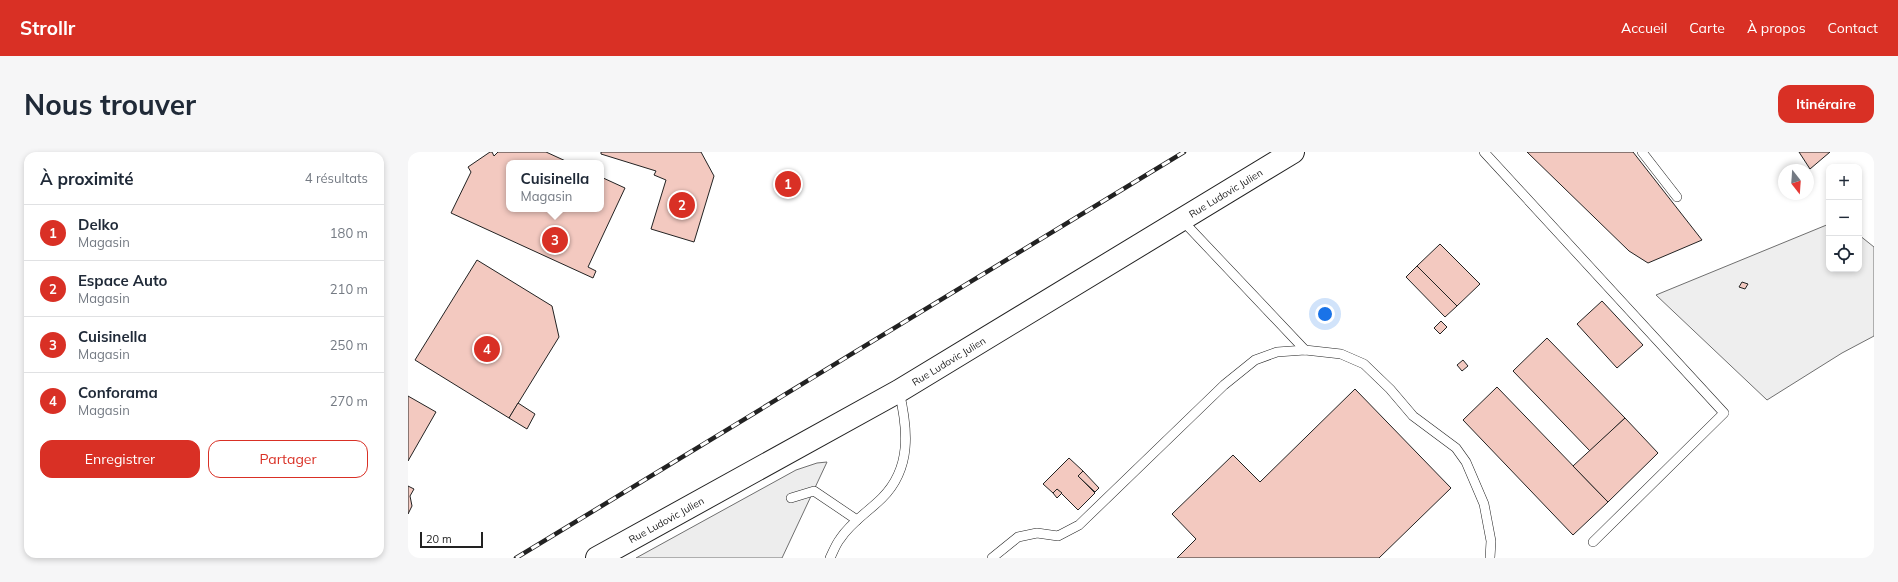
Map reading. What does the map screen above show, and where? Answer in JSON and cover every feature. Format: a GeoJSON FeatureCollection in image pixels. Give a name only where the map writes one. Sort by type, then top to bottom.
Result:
{"type":"FeatureCollection","features":[{"type":"Feature","properties":{"kind":"main road","name":"Rue Ludovic Julien"},"geometry":{"type":"LineString","coordinates":[[597,558],[899,391],[1293,152]]}},
{"type":"Feature","properties":{"kind":"lane"},"geometry":{"type":"LineString","coordinates":[[1484,152],[1724,413],[1593,542]]}},
{"type":"Feature","properties":{"kind":"lane"},"geometry":{"type":"LineString","coordinates":[[1642,152],[1677,197]]}},
{"type":"Feature","properties":{"kind":"lane"},"geometry":{"type":"LineString","coordinates":[[1181,219],[1237,280],[1305,350]]}},
{"type":"Feature","properties":{"kind":"lane"},"geometry":{"type":"LineString","coordinates":[[992,558],[1018,537],[1037,533],[1058,536],[1079,525],[1224,385],[1255,360],[1277,352],[1305,350],[1341,354],[1364,364],[1390,389],[1413,416],[1456,448],[1466,462],[1484,504],[1491,542],[1490,558]]}},
{"type":"Feature","properties":{"kind":"lane"},"geometry":{"type":"LineString","coordinates":[[830,558],[840,539],[857,520],[883,497],[894,483],[903,464],[907,444],[899,391]]}},
{"type":"Feature","properties":{"kind":"lane"},"geometry":{"type":"LineString","coordinates":[[791,498],[814,491],[857,520]]}},
{"type":"Feature","properties":{"kind":"shaded area"},"geometry":{"type":"Polygon","coordinates":[[[1826,225],[1826,272],[1862,272],[1862,237],[1874,247],[1874,336],[1842,353],[1767,400],[1656,295],[1826,225]]]}},
{"type":"Feature","properties":{"kind":"shaded area"},"geometry":{"type":"Polygon","coordinates":[[[827,462],[782,558],[636,558],[796,470],[817,463],[827,462]]]}},
{"type":"Feature","properties":{"kind":"building"},"geometry":{"type":"Polygon","coordinates":[[[490,152],[492,152],[494,156],[498,152],[546,152],[563,160],[506,160],[506,212],[604,212],[604,178],[625,188],[588,267],[596,271],[593,278],[451,213],[471,172],[468,167],[490,152]]]}},
{"type":"Feature","properties":{"kind":"building"},"geometry":{"type":"Polygon","coordinates":[[[601,152],[701,152],[714,176],[694,242],[651,229],[666,180],[654,175],[656,171],[601,154],[601,152]]]}},
{"type":"Feature","properties":{"kind":"building"},"geometry":{"type":"Polygon","coordinates":[[[1527,152],[1633,152],[1702,240],[1648,263],[1629,251],[1527,152]]]}},
{"type":"Feature","properties":{"kind":"building"},"geometry":{"type":"Polygon","coordinates":[[[1799,152],[1830,152],[1814,166],[1814,164],[1807,164],[1799,152]]]}},
{"type":"Feature","properties":{"kind":"building"},"geometry":{"type":"Polygon","coordinates":[[[1440,244],[1480,284],[1457,306],[1417,266],[1440,244]]]}},
{"type":"Feature","properties":{"kind":"building"},"geometry":{"type":"Polygon","coordinates":[[[477,260],[552,306],[559,337],[509,418],[415,360],[477,260]]]}},
{"type":"Feature","properties":{"kind":"building"},"geometry":{"type":"Polygon","coordinates":[[[1417,266],[1457,306],[1445,317],[1406,277],[1417,266]]]}},
{"type":"Feature","properties":{"kind":"building"},"geometry":{"type":"Polygon","coordinates":[[[1742,282],[1748,284],[1745,289],[1739,287],[1742,282]]]}},
{"type":"Feature","properties":{"kind":"building"},"geometry":{"type":"Polygon","coordinates":[[[1602,301],[1643,345],[1617,368],[1577,324],[1602,301]]]}},
{"type":"Feature","properties":{"kind":"building"},"geometry":{"type":"Polygon","coordinates":[[[1441,321],[1447,327],[1440,334],[1434,328],[1441,321]]]}},
{"type":"Feature","properties":{"kind":"building"},"geometry":{"type":"Polygon","coordinates":[[[1547,338],[1625,418],[1590,451],[1513,371],[1547,338]]]}},
{"type":"Feature","properties":{"kind":"building"},"geometry":{"type":"Polygon","coordinates":[[[1463,360],[1468,366],[1462,371],[1457,365],[1463,360]]]}},
{"type":"Feature","properties":{"kind":"building"},"geometry":{"type":"Polygon","coordinates":[[[1497,387],[1608,502],[1573,535],[1463,420],[1497,387]]]}},
{"type":"Feature","properties":{"kind":"building"},"geometry":{"type":"Polygon","coordinates":[[[1355,389],[1451,488],[1379,558],[1177,558],[1196,539],[1172,514],[1233,455],[1260,482],[1355,389]]]}},
{"type":"Feature","properties":{"kind":"building"},"geometry":{"type":"Polygon","coordinates":[[[408,396],[436,412],[408,461],[408,396]]]}},
{"type":"Feature","properties":{"kind":"building"},"geometry":{"type":"Polygon","coordinates":[[[518,403],[535,414],[527,429],[509,418],[518,403]]]}},
{"type":"Feature","properties":{"kind":"building"},"geometry":{"type":"Polygon","coordinates":[[[1625,418],[1658,453],[1608,502],[1573,466],[1625,418]]]}},
{"type":"Feature","properties":{"kind":"building"},"geometry":{"type":"Polygon","coordinates":[[[1069,458],[1083,471],[1078,476],[1095,493],[1078,510],[1057,489],[1053,493],[1043,484],[1069,458]]]}},
{"type":"Feature","properties":{"kind":"building"},"geometry":{"type":"Polygon","coordinates":[[[1083,471],[1099,488],[1095,492],[1078,476],[1083,471]]]}},
{"type":"Feature","properties":{"kind":"building"},"geometry":{"type":"Polygon","coordinates":[[[408,486],[414,489],[410,496],[412,506],[408,514],[408,486]]]}},
{"type":"Feature","properties":{"kind":"building"},"geometry":{"type":"Polygon","coordinates":[[[1057,489],[1062,493],[1057,498],[1053,493],[1057,489]]]}},
{"type":"Feature","properties":{"kind":"railway"},"geometry":{"type":"LineString","coordinates":[[516,558],[1184,152]]}},
{"type":"Feature","properties":{"kind":"place","name":"Delko"},"geometry":{"type":"Point","coordinates":[788,184]}},
{"type":"Feature","properties":{"kind":"place","name":"Espace Auto"},"geometry":{"type":"Point","coordinates":[682,205]}},
{"type":"Feature","properties":{"kind":"place","name":"Cuisinella"},"geometry":{"type":"Point","coordinates":[555,240]}},
{"type":"Feature","properties":{"kind":"place","name":"Conforama"},"geometry":{"type":"Point","coordinates":[487,349]}}]}
